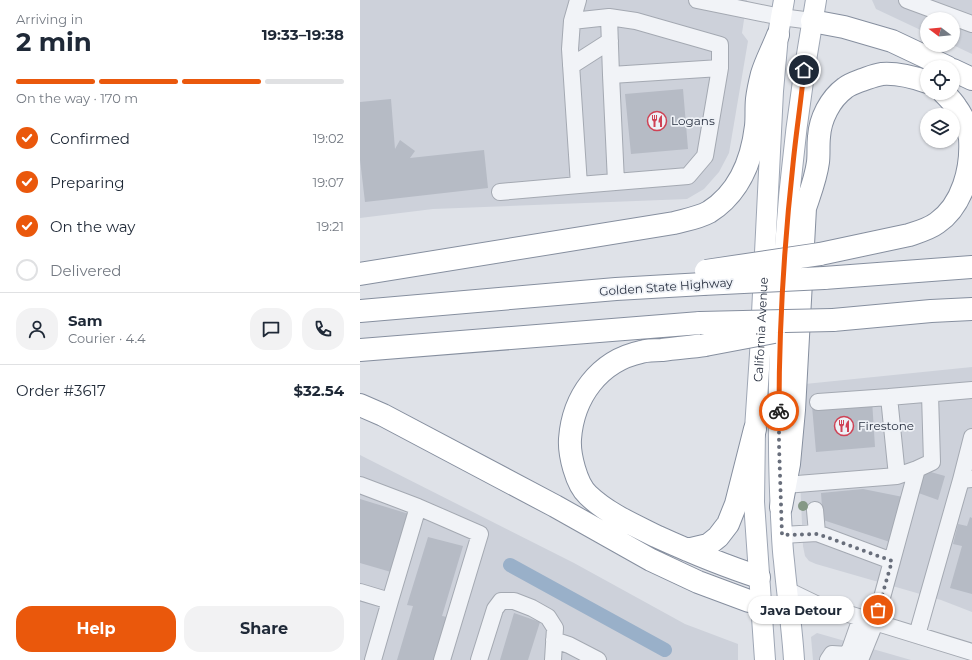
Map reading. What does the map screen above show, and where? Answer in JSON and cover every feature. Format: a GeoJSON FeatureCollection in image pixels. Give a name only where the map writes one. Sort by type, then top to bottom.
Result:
{"type":"FeatureCollection","features":[{"type":"Feature","properties":{"kind":"highway"},"geometry":{"type":"LineString","coordinates":[[814,10],[844,27],[892,41],[932,60]]}},
{"type":"Feature","properties":{"kind":"highway"},"geometry":{"type":"LineString","coordinates":[[360,274],[674,223],[708,212],[726,199],[736,186],[746,167],[753,146],[757,100],[762,75],[781,17]]}},
{"type":"Feature","properties":{"kind":"highway"},"geometry":{"type":"LineString","coordinates":[[960,73],[972,79]]}},
{"type":"Feature","properties":{"kind":"highway"},"geometry":{"type":"LineString","coordinates":[[781,507],[789,464],[794,410],[805,208],[818,162],[819,137],[824,116],[829,104],[846,87],[869,78],[881,74],[901,75],[920,79]]}},
{"type":"Feature","properties":{"kind":"highway"},"geometry":{"type":"LineString","coordinates":[[704,277],[909,235],[937,223],[949,212],[960,197],[966,184],[970,167],[970,137],[956,107],[950,100]]}},
{"type":"Feature","properties":{"kind":"highway","name":"Golden State Highway"},"geometry":{"type":"LineString","coordinates":[[360,311],[616,289],[704,277],[824,278],[972,267]]}},
{"type":"Feature","properties":{"kind":"highway"},"geometry":{"type":"LineString","coordinates":[[360,350],[700,323],[833,320],[931,311],[972,309]]}},
{"type":"Feature","properties":{"kind":"highway"},"geometry":{"type":"LineString","coordinates":[[759,577],[738,571],[687,550],[628,522],[602,506],[587,494],[578,479],[572,461],[570,443],[571,427],[576,409],[582,395],[594,379],[610,366],[625,357],[642,352],[705,345],[833,320]]}},
{"type":"Feature","properties":{"kind":"highway"},"geometry":{"type":"LineString","coordinates":[[360,405],[383,415],[548,502],[651,560],[698,582],[749,601],[761,603]]}},
{"type":"Feature","properties":{"kind":"highway"},"geometry":{"type":"LineString","coordinates":[[687,550],[708,545],[718,537],[728,524],[736,504],[755,429]]}},
{"type":"Feature","properties":{"kind":"main road","name":"California Avenue"},"geometry":{"type":"LineString","coordinates":[[794,660],[783,559],[782,535],[779,445],[780,322],[787,220],[793,163],[804,70],[814,10]]}},
{"type":"Feature","properties":{"kind":"main road","name":"California Avenue"},"geometry":{"type":"LineString","coordinates":[[765,660],[754,502],[755,429],[772,98],[781,17]]}},
{"type":"Feature","properties":{"kind":"main road"},"geometry":{"type":"LineString","coordinates":[[804,70],[810,104],[805,208]]}},
{"type":"Feature","properties":{"kind":"main road"},"geometry":{"type":"LineString","coordinates":[[759,577],[787,590]]}},
{"type":"Feature","properties":{"kind":"main road"},"geometry":{"type":"LineString","coordinates":[[761,603],[787,590]]}},
{"type":"Feature","properties":{"kind":"street"},"geometry":{"type":"LineString","coordinates":[[578,0],[572,21],[570,49],[579,185]]}},
{"type":"Feature","properties":{"kind":"street"},"geometry":{"type":"LineString","coordinates":[[697,0],[781,17],[814,10]]}},
{"type":"Feature","properties":{"kind":"street"},"geometry":{"type":"LineString","coordinates":[[907,0],[972,24]]}},
{"type":"Feature","properties":{"kind":"street"},"geometry":{"type":"LineString","coordinates":[[500,192],[688,176],[705,156],[720,68],[720,45],[636,21],[609,17],[572,21]]}},
{"type":"Feature","properties":{"kind":"street"},"geometry":{"type":"LineString","coordinates":[[609,17],[616,182]]}},
{"type":"Feature","properties":{"kind":"street"},"geometry":{"type":"LineString","coordinates":[[572,66],[610,41]]}},
{"type":"Feature","properties":{"kind":"street"},"geometry":{"type":"LineString","coordinates":[[612,75],[720,68]]}},
{"type":"Feature","properties":{"kind":"street"},"geometry":{"type":"LineString","coordinates":[[818,402],[972,390]]}},
{"type":"Feature","properties":{"kind":"street"},"geometry":{"type":"LineString","coordinates":[[785,485],[897,476],[917,470],[932,462],[930,394]]}},
{"type":"Feature","properties":{"kind":"street"},"geometry":{"type":"LineString","coordinates":[[889,397],[897,476]]}},
{"type":"Feature","properties":{"kind":"street"},"geometry":{"type":"LineString","coordinates":[[917,635],[967,479],[972,436]]}},
{"type":"Feature","properties":{"kind":"street"},"geometry":{"type":"LineString","coordinates":[[828,660],[832,654],[848,655],[868,620],[892,561],[917,470]]}},
{"type":"Feature","properties":{"kind":"street"},"geometry":{"type":"LineString","coordinates":[[360,485],[418,507],[480,534],[442,660]]}},
{"type":"Feature","properties":{"kind":"street"},"geometry":{"type":"LineString","coordinates":[[373,660],[418,507]]}},
{"type":"Feature","properties":{"kind":"street"},"geometry":{"type":"LineString","coordinates":[[815,510],[818,534]]}},
{"type":"Feature","properties":{"kind":"street"},"geometry":{"type":"LineString","coordinates":[[782,535],[818,534],[892,561]]}},
{"type":"Feature","properties":{"kind":"street"},"geometry":{"type":"LineString","coordinates":[[787,590],[816,604],[970,652]]}},
{"type":"Feature","properties":{"kind":"street"},"geometry":{"type":"LineString","coordinates":[[360,592],[390,601]]}},
{"type":"Feature","properties":{"kind":"street"},"geometry":{"type":"LineString","coordinates":[[479,660],[494,609],[501,601],[514,601],[532,608],[548,617],[555,628],[553,660]]}},
{"type":"Feature","properties":{"kind":"street"},"geometry":{"type":"LineString","coordinates":[[860,660],[868,620]]}},
{"type":"Feature","properties":{"kind":"street"},"geometry":{"type":"LineString","coordinates":[[554,640],[569,645],[598,660]]}},
{"type":"Feature","properties":{"kind":"shaded area"},"geometry":{"type":"Polygon","coordinates":[[[360,0],[747,0],[742,33],[748,41],[729,153],[719,172],[704,189],[687,199],[433,209],[360,218],[360,0]]]}},
{"type":"Feature","properties":{"kind":"shaded area"},"geometry":{"type":"Polygon","coordinates":[[[872,0],[972,0],[972,54],[960,48],[960,12],[920,12],[920,30],[876,9],[872,0]]]}},
{"type":"Feature","properties":{"kind":"shaded area"},"geometry":{"type":"Polygon","coordinates":[[[972,367],[972,612],[941,600],[809,561],[805,556],[803,546],[800,479],[805,384],[972,367]]]}},
{"type":"Feature","properties":{"kind":"shaded area"},"geometry":{"type":"Polygon","coordinates":[[[360,455],[574,563],[685,624],[738,644],[738,660],[360,660],[360,455]]]}},
{"type":"Feature","properties":{"kind":"shaded area"},"geometry":{"type":"Polygon","coordinates":[[[817,633],[911,660],[813,660],[811,637],[817,633]]]}},
{"type":"Feature","properties":{"kind":"building","name":"Logans"},"geometry":{"type":"Polygon","coordinates":[[[683,89],[688,149],[631,154],[625,94],[683,89]]]}},
{"type":"Feature","properties":{"kind":"building"},"geometry":{"type":"Polygon","coordinates":[[[391,99],[395,149],[400,140],[415,151],[410,158],[484,150],[488,188],[365,202],[360,160],[360,102],[391,99]]]}},
{"type":"Feature","properties":{"kind":"building","name":"Firestone"},"geometry":{"type":"Polygon","coordinates":[[[872,400],[875,447],[816,452],[812,406],[872,400]]]}},
{"type":"Feature","properties":{"kind":"building"},"geometry":{"type":"Polygon","coordinates":[[[920,469],[945,476],[938,500],[913,491],[920,469]]]}},
{"type":"Feature","properties":{"kind":"building"},"geometry":{"type":"Polygon","coordinates":[[[863,489],[903,497],[890,542],[823,520],[821,493],[863,489]]]}},
{"type":"Feature","properties":{"kind":"building"},"geometry":{"type":"Polygon","coordinates":[[[360,499],[409,514],[391,572],[360,563],[360,499]]]}},
{"type":"Feature","properties":{"kind":"building"},"geometry":{"type":"Polygon","coordinates":[[[970,517],[972,518],[972,594],[950,588],[962,546],[953,544],[958,524],[967,526],[970,517]]]}},
{"type":"Feature","properties":{"kind":"building"},"geometry":{"type":"Polygon","coordinates":[[[428,537],[463,546],[442,616],[447,617],[434,660],[397,660],[413,606],[407,605],[428,537]]]}},
{"type":"Feature","properties":{"kind":"building"},"geometry":{"type":"Polygon","coordinates":[[[514,613],[540,622],[528,660],[500,660],[514,613]]]}},
{"type":"Feature","properties":{"kind":"waterway"},"geometry":{"type":"LineString","coordinates":[[510,565],[665,650]]}},
{"type":"Feature","properties":{"kind":"way so far"},"geometry":{"type":"LineString","coordinates":[[779,411],[782,535],[818,534],[892,561],[878,610]]}},
{"type":"Feature","properties":{"kind":"place","name":"Logans"},"geometry":{"type":"Point","coordinates":[657,121]}},
{"type":"Feature","properties":{"kind":"place","name":"Firestone"},"geometry":{"type":"Point","coordinates":[844,426]}},
{"type":"Feature","properties":{"kind":"place","name":"Java Detour"},"geometry":{"type":"Point","coordinates":[878,610]}},
{"type":"Feature","properties":{"kind":"route"},"geometry":{"type":"LineString","coordinates":[[779,411],[780,322],[787,220],[804,70]]}}]}
